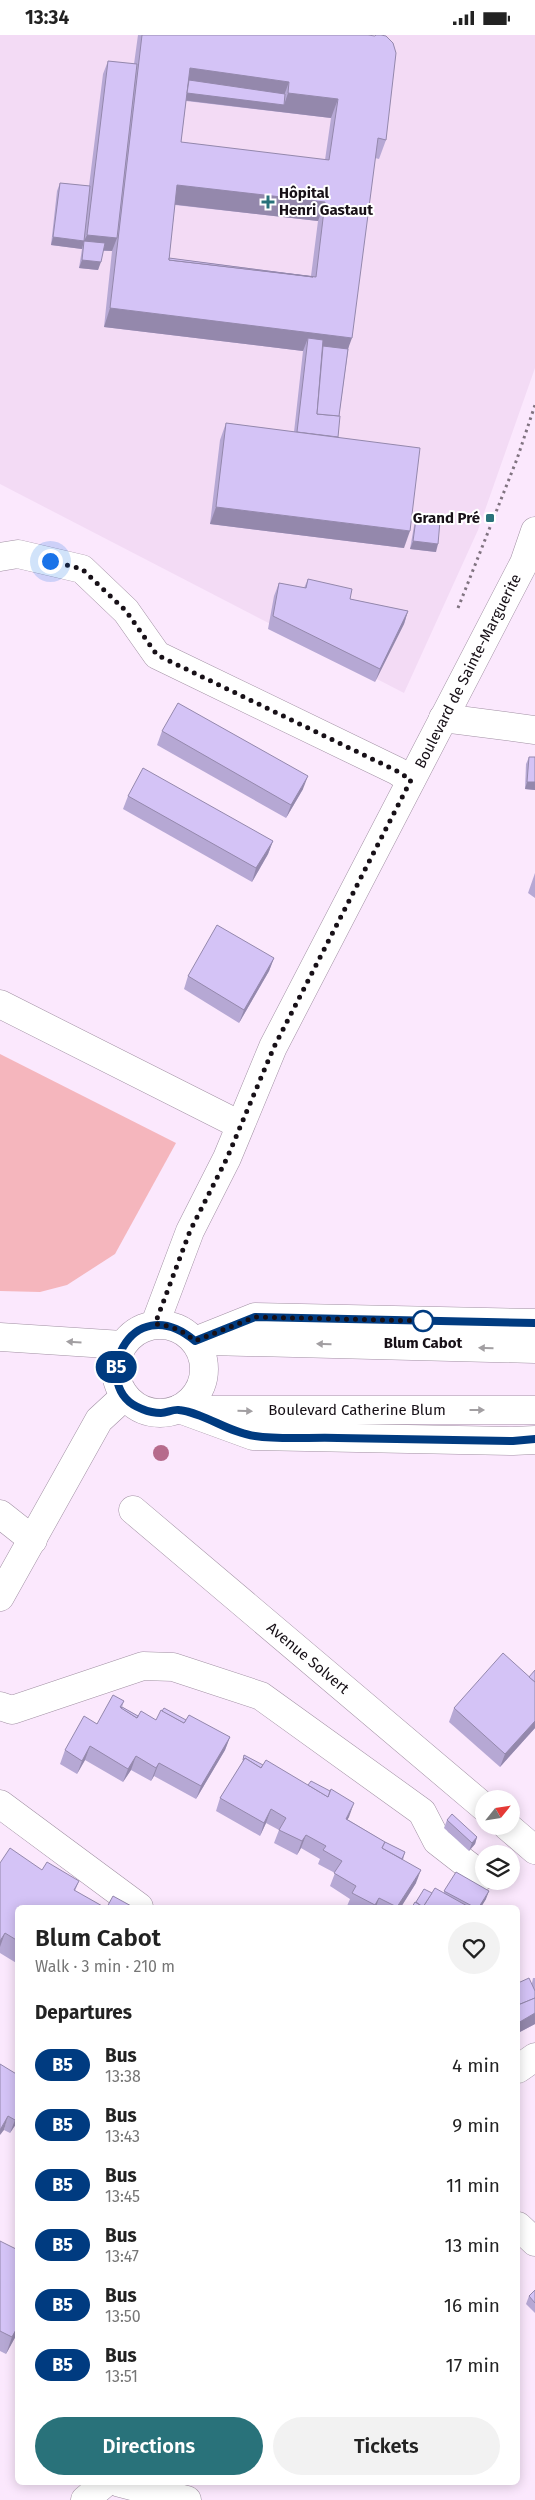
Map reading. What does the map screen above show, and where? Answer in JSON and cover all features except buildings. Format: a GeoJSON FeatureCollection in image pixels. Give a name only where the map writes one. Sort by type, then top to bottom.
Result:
{"type":"FeatureCollection","features":[{"type":"Feature","properties":{"kind":"street","name":"Boulevard de Sainte-Marguerite"},"geometry":{"type":"LineString","coordinates":[[155,1324],[190,1231],[227,1158],[274,1047],[524,563],[535,531]]}},
{"type":"Feature","properties":{"kind":"street"},"geometry":{"type":"LineString","coordinates":[[0,557],[18,554],[82,569],[126,611],[157,655],[388,766],[411,780]]}},
{"type":"Feature","properties":{"kind":"street"},"geometry":{"type":"LineString","coordinates":[[443,718],[535,730]]}},
{"type":"Feature","properties":{"kind":"street"},"geometry":{"type":"LineString","coordinates":[[0,1005],[240,1125]]}},
{"type":"Feature","properties":{"kind":"street"},"geometry":{"type":"LineString","coordinates":[[195,1341],[255,1317],[535,1323]]}},
{"type":"Feature","properties":{"kind":"street"},"geometry":{"type":"LineString","coordinates":[[155,1324],[177,1328],[195,1341],[203,1359],[204,1379],[195,1397],[178,1409],[160,1413],[140,1408],[125,1396],[117,1381],[116,1365],[122,1345],[136,1331],[155,1324]]}},
{"type":"Feature","properties":{"kind":"street"},"geometry":{"type":"LineString","coordinates":[[0,1337],[122,1345]]}},
{"type":"Feature","properties":{"kind":"street"},"geometry":{"type":"LineString","coordinates":[[195,1341],[535,1349]]}},
{"type":"Feature","properties":{"kind":"street"},"geometry":{"type":"LineString","coordinates":[[0,1597],[99,1420],[125,1396]]}},
{"type":"Feature","properties":{"kind":"street"},"geometry":{"type":"LineString","coordinates":[[178,1409],[254,1436],[513,1441],[535,1439]]}},
{"type":"Feature","properties":{"kind":"street","name":"Boulevard Catherine Blum"},"geometry":{"type":"LineString","coordinates":[[178,1409],[535,1410]]}},
{"type":"Feature","properties":{"kind":"street","name":"Avenue Solvert"},"geometry":{"type":"LineString","coordinates":[[133,1510],[475,1799]]}},
{"type":"Feature","properties":{"kind":"street"},"geometry":{"type":"LineString","coordinates":[[0,1514],[33,1540]]}},
{"type":"Feature","properties":{"kind":"street"},"geometry":{"type":"LineString","coordinates":[[0,1705],[12,1710],[143,1666],[173,1667],[261,1696],[422,1812],[437,1841],[475,1870]]}},
{"type":"Feature","properties":{"kind":"street"},"geometry":{"type":"LineString","coordinates":[[0,1804],[136,1905]]}},
{"type":"Feature","properties":{"kind":"street"},"geometry":{"type":"LineString","coordinates":[[518,1835],[535,1850]]}},
{"type":"Feature","properties":{"kind":"street"},"geometry":{"type":"LineString","coordinates":[[520,2068],[535,2057]]}},
{"type":"Feature","properties":{"kind":"street"},"geometry":{"type":"LineString","coordinates":[[520,2228],[535,2242]]}},
{"type":"Feature","properties":{"kind":"street"},"geometry":{"type":"LineString","coordinates":[[85,2500],[103,2485]]}},
{"type":"Feature","properties":{"kind":"street"},"geometry":{"type":"LineString","coordinates":[[128,2485],[187,2500]]}},
{"type":"Feature","properties":{"kind":"path"},"geometry":{"type":"LineString","coordinates":[[456,611],[517,459],[535,405]]}},
{"type":"Feature","properties":{"kind":"shaded area","name":"Hôpital Henri Gastaut"},"geometry":{"type":"Polygon","coordinates":[[[0,35],[535,35],[535,368],[478,530],[404,693],[0,484],[0,35]]]}},
{"type":"Feature","properties":{"kind":"shaded area"},"geometry":{"type":"Polygon","coordinates":[[[0,1054],[176,1143],[115,1254],[67,1285],[40,1292],[0,1291],[0,1054]]]}},
{"type":"Feature","properties":{"kind":"bus line","name":"B5"},"geometry":{"type":"LineString","coordinates":[[535,1323],[255,1317],[195,1341],[184,1331],[170,1325],[155,1324],[136,1331],[122,1345],[116,1365],[117,1381],[125,1396],[140,1408],[160,1413],[178,1409],[254,1436],[513,1441],[535,1439]]}},
{"type":"Feature","properties":{"kind":"place","name":"Hôpital Henri Gastaut"},"geometry":{"type":"Point","coordinates":[268,202]}},
{"type":"Feature","properties":{"kind":"place","name":"Grand Pré"},"geometry":{"type":"Point","coordinates":[490,518]}},
{"type":"Feature","properties":{"kind":"place","name":"Blum Cabot"},"geometry":{"type":"Point","coordinates":[423,1321]}},
{"type":"Feature","properties":{"kind":"route"},"geometry":{"type":"LineString","coordinates":[[50,561],[82,569],[126,611],[157,655],[288,717],[397,771],[411,780],[274,1047],[227,1158],[190,1231],[155,1324],[170,1325],[184,1331],[195,1341],[255,1317],[426,1321],[423,1321]]}}]}
